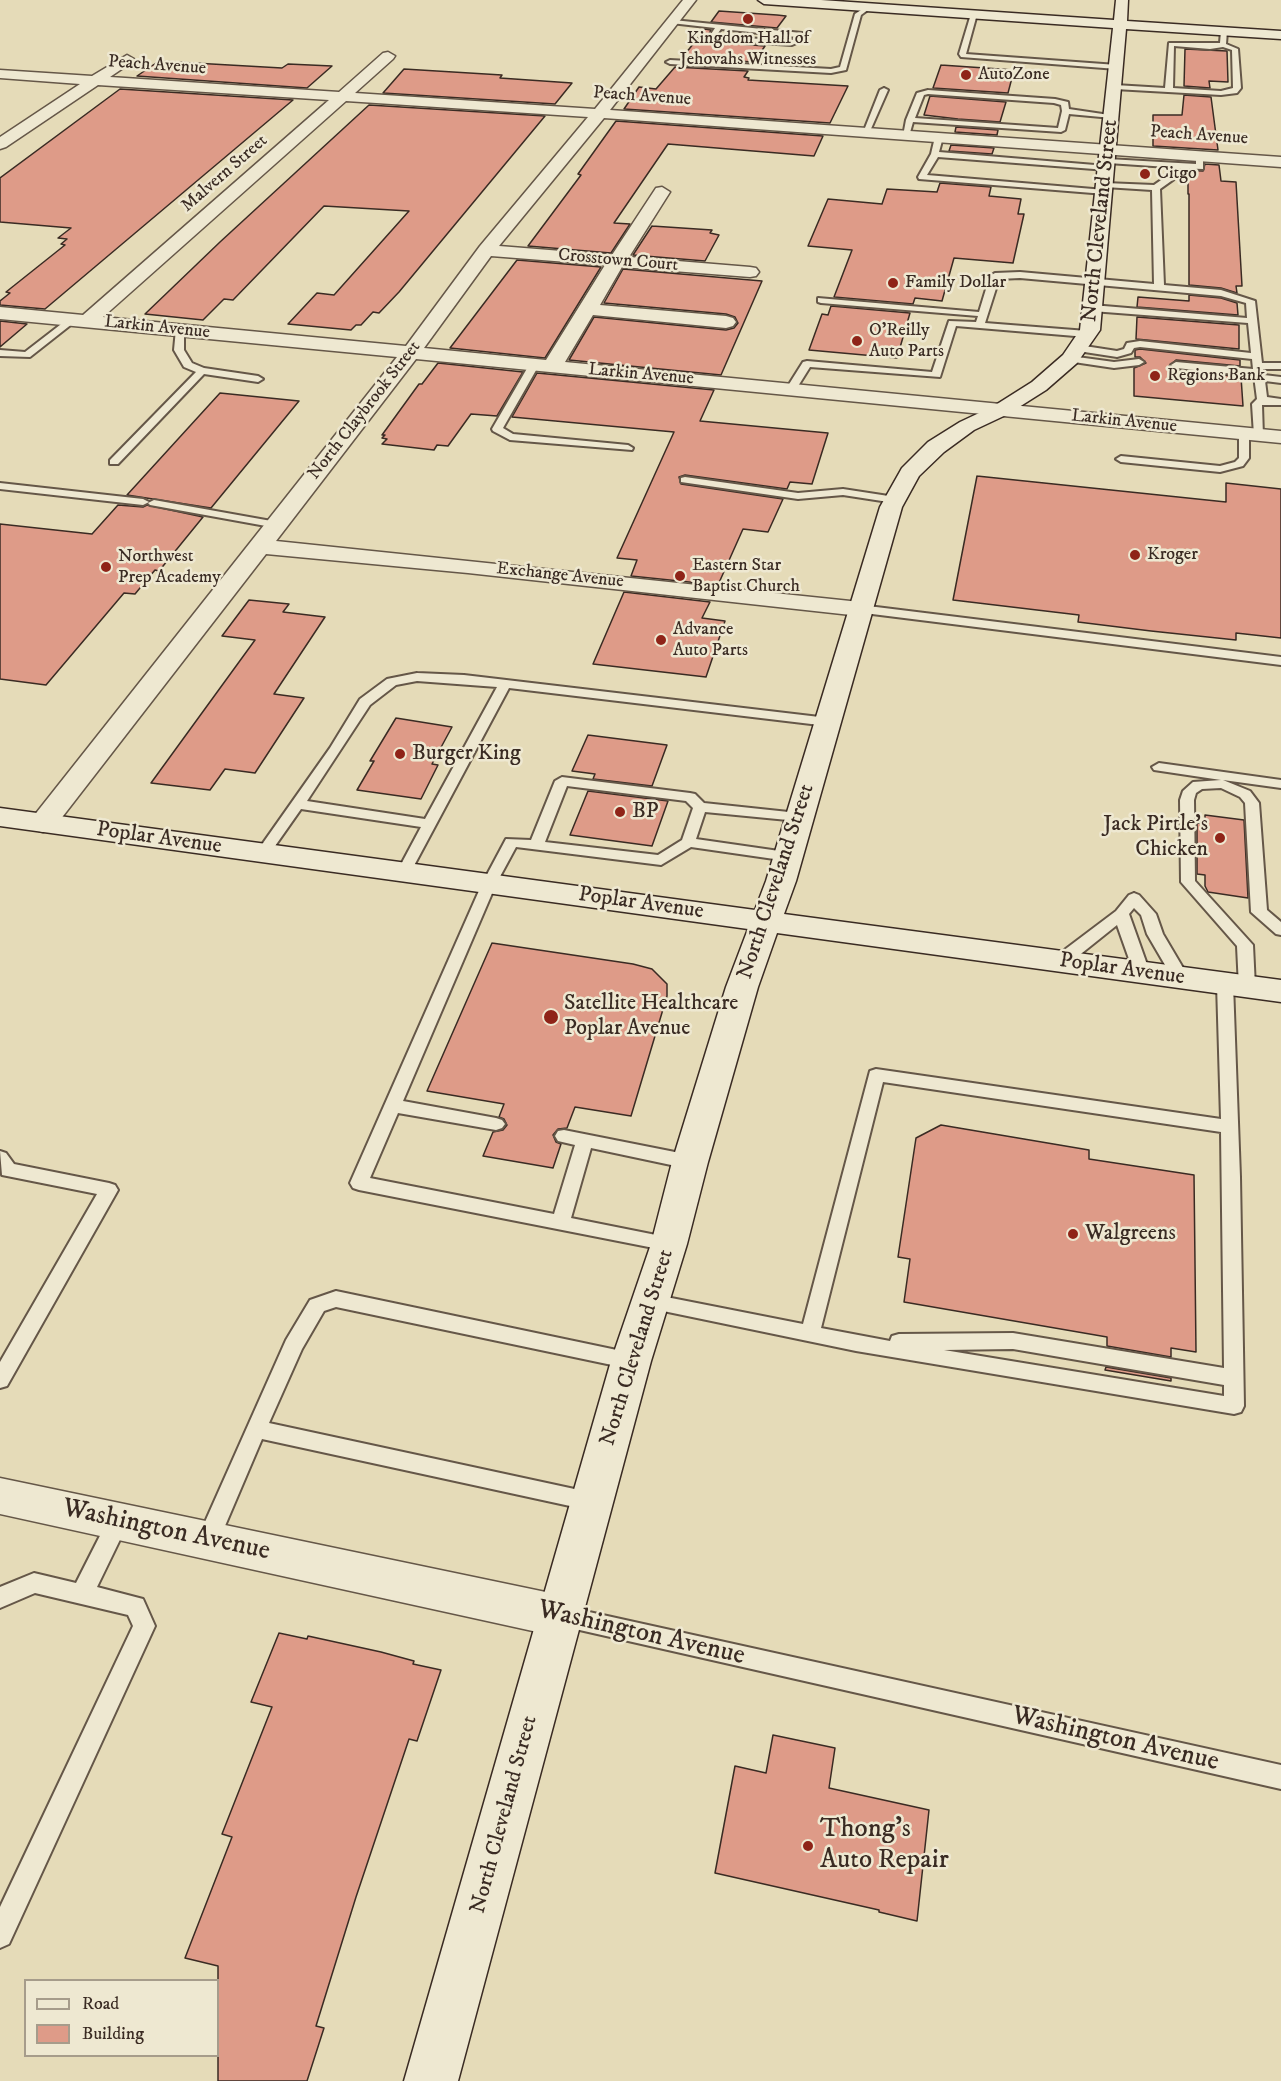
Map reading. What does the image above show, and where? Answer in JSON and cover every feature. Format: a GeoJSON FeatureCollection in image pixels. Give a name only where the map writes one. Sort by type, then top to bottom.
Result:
{"type":"FeatureCollection","features":[{"type":"Feature","properties":{"kind":"street","name":"North Claybrook Street"},"geometry":{"type":"LineString","coordinates":[[43,823],[410,354],[486,250],[690,0]]}},
{"type":"Feature","properties":{"kind":"street"},"geometry":{"type":"LineString","coordinates":[[764,0],[1120,24],[1224,38],[1281,35]]}},
{"type":"Feature","properties":{"kind":"street","name":"North Cleveland Street"},"geometry":{"type":"LineString","coordinates":[[431,2081],[631,1361],[669,1244],[690,1162],[742,987],[788,856],[860,609],[895,500],[910,474],[936,447],[967,426],[1001,410],[1038,386],[1078,347],[1090,330],[1122,0]]}},
{"type":"Feature","properties":{"kind":"street","name":"Malvern Street"},"geometry":{"type":"LineString","coordinates":[[80,321],[388,56]]}},
{"type":"Feature","properties":{"kind":"street"},"geometry":{"type":"LineString","coordinates":[[0,144],[127,59]]}},
{"type":"Feature","properties":{"kind":"street","name":"Peach Avenue"},"geometry":{"type":"LineString","coordinates":[[0,74],[866,131],[908,127],[939,137],[1107,171],[1199,156],[1281,162]]}},
{"type":"Feature","properties":{"kind":"street"},"geometry":{"type":"LineString","coordinates":[[543,366],[587,309],[662,192]]}},
{"type":"Feature","properties":{"kind":"street","name":"Crosstown Court"},"geometry":{"type":"LineString","coordinates":[[486,250],[750,272]]}},
{"type":"Feature","properties":{"kind":"street"},"geometry":{"type":"LineString","coordinates":[[587,309],[726,322]]}},
{"type":"Feature","properties":{"kind":"street","name":"Larkin Avenue"},"geometry":{"type":"LineString","coordinates":[[0,314],[1281,437]]}},
{"type":"Feature","properties":{"kind":"street","name":"Exchange Avenue"},"geometry":{"type":"LineString","coordinates":[[260,546],[468,566],[860,609]]}},
{"type":"Feature","properties":{"kind":"street","name":"Poplar Avenue"},"geometry":{"type":"LineString","coordinates":[[0,818],[1281,991]]}},
{"type":"Feature","properties":{"kind":"street","name":"Washington Avenue"},"geometry":{"type":"LineString","coordinates":[[0,1496],[560,1616]]}},
{"type":"Feature","properties":{"kind":"lane"},"geometry":{"type":"LineString","coordinates":[[670,62],[831,71],[843,68],[858,14],[868,7]]}},
{"type":"Feature","properties":{"kind":"lane"},"geometry":{"type":"LineString","coordinates":[[974,14],[963,56],[1117,67]]}},
{"type":"Feature","properties":{"kind":"lane"},"geometry":{"type":"LineString","coordinates":[[673,22],[802,35],[796,43],[712,38],[719,27]]}},
{"type":"Feature","properties":{"kind":"lane"},"geometry":{"type":"LineString","coordinates":[[1115,87],[1221,93],[1234,91],[1236,85],[1235,49],[1224,38],[1210,47],[1172,44],[1169,90]]}},
{"type":"Feature","properties":{"kind":"lane"},"geometry":{"type":"LineString","coordinates":[[1170,81],[1181,81]]}},
{"type":"Feature","properties":{"kind":"lane"},"geometry":{"type":"LineString","coordinates":[[1225,84],[1236,85]]}},
{"type":"Feature","properties":{"kind":"lane"},"geometry":{"type":"LineString","coordinates":[[866,131],[884,90]]}},
{"type":"Feature","properties":{"kind":"lane"},"geometry":{"type":"LineString","coordinates":[[928,92],[1054,101],[1065,104],[1066,111],[1061,130],[908,127],[921,93],[928,92]]}},
{"type":"Feature","properties":{"kind":"lane"},"geometry":{"type":"LineString","coordinates":[[1066,111],[1112,116]]}},
{"type":"Feature","properties":{"kind":"lane"},"geometry":{"type":"LineString","coordinates":[[939,137],[935,154],[922,177],[1107,171],[1172,165],[1200,167],[1199,156]]}},
{"type":"Feature","properties":{"kind":"lane"},"geometry":{"type":"LineString","coordinates":[[935,154],[1107,171],[1156,188]]}},
{"type":"Feature","properties":{"kind":"lane"},"geometry":{"type":"LineString","coordinates":[[1156,188],[1171,177],[1172,165]]}},
{"type":"Feature","properties":{"kind":"lane"},"geometry":{"type":"LineString","coordinates":[[1156,188],[1159,287]]}},
{"type":"Feature","properties":{"kind":"lane"},"geometry":{"type":"LineString","coordinates":[[980,325],[995,276],[1020,275],[1095,280],[1221,293],[1250,301],[1262,400]]}},
{"type":"Feature","properties":{"kind":"lane"},"geometry":{"type":"LineString","coordinates":[[821,300],[983,314]]}},
{"type":"Feature","properties":{"kind":"lane"},"geometry":{"type":"LineString","coordinates":[[1092,308],[1253,321]]}},
{"type":"Feature","properties":{"kind":"lane"},"geometry":{"type":"LineString","coordinates":[[0,352],[27,355],[80,321]]}},
{"type":"Feature","properties":{"kind":"lane"},"geometry":{"type":"LineString","coordinates":[[791,389],[807,364],[936,375],[952,323],[980,325],[1117,354],[1128,351],[1130,345],[1140,344],[1258,368],[1281,380]]}},
{"type":"Feature","properties":{"kind":"lane"},"geometry":{"type":"LineString","coordinates":[[179,331],[179,350],[188,365],[202,370],[258,379]]}},
{"type":"Feature","properties":{"kind":"lane"},"geometry":{"type":"LineString","coordinates":[[1078,347],[1114,365],[1139,362]]}},
{"type":"Feature","properties":{"kind":"lane"},"geometry":{"type":"LineString","coordinates":[[1176,365],[1258,368],[1281,366]]}},
{"type":"Feature","properties":{"kind":"lane"},"geometry":{"type":"LineString","coordinates":[[543,366],[497,429],[510,437],[628,448]]}},
{"type":"Feature","properties":{"kind":"lane"},"geometry":{"type":"LineString","coordinates":[[114,462],[202,370]]}},
{"type":"Feature","properties":{"kind":"lane"},"geometry":{"type":"LineString","coordinates":[[1121,459],[1220,469],[1239,464],[1244,458],[1252,434],[1257,404],[1262,400],[1281,402]]}},
{"type":"Feature","properties":{"kind":"lane"},"geometry":{"type":"LineString","coordinates":[[685,480],[798,496],[843,492],[895,500]]}},
{"type":"Feature","properties":{"kind":"lane"},"geometry":{"type":"LineString","coordinates":[[0,486],[148,502],[277,525]]}},
{"type":"Feature","properties":{"kind":"lane"},"geometry":{"type":"LineString","coordinates":[[860,609],[1281,661]]}},
{"type":"Feature","properties":{"kind":"lane"},"geometry":{"type":"LineString","coordinates":[[264,853],[299,804],[365,702],[392,682],[417,677],[464,679],[828,722]]}},
{"type":"Feature","properties":{"kind":"lane"},"geometry":{"type":"LineString","coordinates":[[404,872],[504,685]]}},
{"type":"Feature","properties":{"kind":"lane"},"geometry":{"type":"LineString","coordinates":[[1159,767],[1281,783]]}},
{"type":"Feature","properties":{"kind":"lane"},"geometry":{"type":"LineString","coordinates":[[536,845],[562,781],[690,797],[700,807],[798,817]]}},
{"type":"Feature","properties":{"kind":"lane"},"geometry":{"type":"LineString","coordinates":[[651,1302],[856,1343],[1234,1406],[1229,1127],[1236,985],[1245,945],[1188,882],[1187,800],[1190,791],[1198,785],[1221,784],[1232,787],[1245,794],[1252,803],[1259,912],[1281,930]]}},
{"type":"Feature","properties":{"kind":"lane"},"geometry":{"type":"LineString","coordinates":[[299,804],[430,825]]}},
{"type":"Feature","properties":{"kind":"lane"},"geometry":{"type":"LineString","coordinates":[[669,1244],[359,1183],[489,884],[511,842],[662,860],[688,842],[700,807]]}},
{"type":"Feature","properties":{"kind":"lane"},"geometry":{"type":"LineString","coordinates":[[688,842],[788,856]]}},
{"type":"Feature","properties":{"kind":"lane"},"geometry":{"type":"LineString","coordinates":[[1061,962],[1121,914],[1134,898],[1148,914],[1155,934],[1181,978]]}},
{"type":"Feature","properties":{"kind":"lane"},"geometry":{"type":"LineString","coordinates":[[1121,914],[1142,973]]}},
{"type":"Feature","properties":{"kind":"lane"},"geometry":{"type":"LineString","coordinates":[[810,1333],[876,1075],[1229,1127]]}},
{"type":"Feature","properties":{"kind":"lane"},"geometry":{"type":"LineString","coordinates":[[393,1106],[496,1124]]}},
{"type":"Feature","properties":{"kind":"lane"},"geometry":{"type":"LineString","coordinates":[[564,1136],[690,1162]]}},
{"type":"Feature","properties":{"kind":"lane"},"geometry":{"type":"LineString","coordinates":[[560,1223],[585,1140]]}},
{"type":"Feature","properties":{"kind":"lane"},"geometry":{"type":"LineString","coordinates":[[0,1380],[109,1190],[3,1166]]}},
{"type":"Feature","properties":{"kind":"lane"},"geometry":{"type":"LineString","coordinates":[[208,1540],[293,1346],[317,1305],[336,1299],[631,1361]]}},
{"type":"Feature","properties":{"kind":"lane"},"geometry":{"type":"LineString","coordinates":[[856,1343],[1013,1341],[1233,1378]]}},
{"type":"Feature","properties":{"kind":"lane"},"geometry":{"type":"LineString","coordinates":[[256,1429],[593,1502]]}},
{"type":"Feature","properties":{"kind":"lane"},"geometry":{"type":"LineString","coordinates":[[82,1594],[118,1521]]}},
{"type":"Feature","properties":{"kind":"lane"},"geometry":{"type":"LineString","coordinates":[[0,1598],[34,1583],[135,1606],[144,1626],[0,1935]]}},
{"type":"Feature","properties":{"kind":"lane","name":"Washington Avenue"},"geometry":{"type":"LineString","coordinates":[[560,1616],[1281,1778]]}},
{"type":"Feature","properties":{"kind":"building","name":"Kingdom Hall of Jehovahs Witnesses"},"geometry":{"type":"Polygon","coordinates":[[[719,11],[786,16],[777,28],[711,22],[719,11]]]}},
{"type":"Feature","properties":{"kind":"building"},"geometry":{"type":"Polygon","coordinates":[[[705,29],[711,30],[707,38],[714,42],[765,46],[754,62],[682,58],[705,29]]]}},
{"type":"Feature","properties":{"kind":"building"},"geometry":{"type":"Polygon","coordinates":[[[1185,49],[1227,51],[1228,82],[1209,81],[1210,88],[1184,86],[1185,49]]]}},
{"type":"Feature","properties":{"kind":"building"},"geometry":{"type":"Polygon","coordinates":[[[159,61],[282,68],[288,64],[332,66],[307,88],[137,76],[159,61]]]}},
{"type":"Feature","properties":{"kind":"building","name":"AutoZone"},"geometry":{"type":"Polygon","coordinates":[[[941,65],[1014,70],[1008,93],[933,88],[941,65]]]}},
{"type":"Feature","properties":{"kind":"building"},"geometry":{"type":"Polygon","coordinates":[[[675,67],[748,71],[744,77],[749,78],[748,80],[848,86],[830,123],[624,109],[639,87],[656,89],[675,67]]]}},
{"type":"Feature","properties":{"kind":"building"},"geometry":{"type":"Polygon","coordinates":[[[404,69],[502,75],[500,78],[572,83],[555,104],[383,93],[404,69]]]}},
{"type":"Feature","properties":{"kind":"building"},"geometry":{"type":"Polygon","coordinates":[[[120,89],[293,100],[45,309],[0,305],[0,301],[10,293],[6,292],[65,245],[61,244],[67,239],[58,238],[71,228],[0,222],[0,178],[120,89]]]}},
{"type":"Feature","properties":{"kind":"building"},"geometry":{"type":"Polygon","coordinates":[[[1184,95],[1211,97],[1218,150],[1153,146],[1153,115],[1182,115],[1184,95]]]}},
{"type":"Feature","properties":{"kind":"building"},"geometry":{"type":"Polygon","coordinates":[[[930,96],[1006,102],[1000,122],[958,119],[924,115],[930,96]]]}},
{"type":"Feature","properties":{"kind":"building"},"geometry":{"type":"Polygon","coordinates":[[[369,105],[545,116],[399,292],[379,313],[373,312],[361,325],[356,325],[351,330],[288,324],[317,293],[334,295],[409,211],[324,206],[233,300],[224,299],[203,320],[145,314],[220,242],[369,105]]]}},
{"type":"Feature","properties":{"kind":"building"},"geometry":{"type":"Polygon","coordinates":[[[616,121],[823,136],[814,156],[668,144],[614,223],[630,224],[611,253],[528,246],[581,175],[578,174],[616,121]]]}},
{"type":"Feature","properties":{"kind":"building"},"geometry":{"type":"Polygon","coordinates":[[[956,127],[998,130],[997,135],[955,132],[956,127]]]}},
{"type":"Feature","properties":{"kind":"building"},"geometry":{"type":"Polygon","coordinates":[[[951,145],[994,148],[992,154],[949,151],[951,145]]]}},
{"type":"Feature","properties":{"kind":"building"},"geometry":{"type":"Polygon","coordinates":[[[1205,164],[1219,165],[1221,181],[1236,182],[1242,286],[1236,286],[1237,293],[1221,288],[1189,285],[1188,180],[1176,179],[1178,170],[1203,171],[1205,164]]]}},
{"type":"Feature","properties":{"kind":"building"},"geometry":{"type":"Polygon","coordinates":[[[940,183],[991,187],[989,196],[1021,199],[1018,214],[1024,214],[1013,263],[954,258],[942,301],[915,298],[913,304],[834,297],[852,250],[808,246],[828,199],[882,204],[887,189],[937,192],[940,183]]]}},
{"type":"Feature","properties":{"kind":"building"},"geometry":{"type":"Polygon","coordinates":[[[652,226],[712,230],[710,233],[719,235],[705,261],[633,255],[652,226]]]}},
{"type":"Feature","properties":{"kind":"building"},"geometry":{"type":"Polygon","coordinates":[[[517,260],[601,267],[545,358],[450,348],[517,260]]]}},
{"type":"Feature","properties":{"kind":"building"},"geometry":{"type":"Polygon","coordinates":[[[623,269],[762,281],[721,375],[569,360],[594,317],[726,330],[734,328],[738,323],[735,317],[726,314],[604,303],[623,269]]]}},
{"type":"Feature","properties":{"kind":"building"},"geometry":{"type":"Polygon","coordinates":[[[1189,295],[1221,298],[1237,303],[1238,315],[1137,307],[1138,297],[1189,301],[1189,295]]]}},
{"type":"Feature","properties":{"kind":"building","name":"O'Reilly Auto Parts"},"geometry":{"type":"Polygon","coordinates":[[[831,306],[910,313],[897,358],[809,350],[822,314],[828,315],[831,306]]]}},
{"type":"Feature","properties":{"kind":"building"},"geometry":{"type":"Polygon","coordinates":[[[1137,317],[1239,325],[1239,349],[1136,339],[1137,317]]]}},
{"type":"Feature","properties":{"kind":"building"},"geometry":{"type":"Polygon","coordinates":[[[0,321],[27,324],[0,347],[0,321]]]}},
{"type":"Feature","properties":{"kind":"building","name":"Regions Bank"},"geometry":{"type":"Polygon","coordinates":[[[1135,350],[1240,360],[1240,366],[1176,360],[1169,366],[1176,370],[1241,377],[1243,406],[1134,396],[1134,368],[1146,363],[1140,357],[1135,357],[1135,350]]]}},
{"type":"Feature","properties":{"kind":"building"},"geometry":{"type":"Polygon","coordinates":[[[438,363],[523,372],[497,416],[471,414],[448,446],[437,445],[434,450],[382,444],[387,439],[382,438],[385,435],[382,435],[419,384],[422,384],[438,363]]]}},
{"type":"Feature","properties":{"kind":"building"},"geometry":{"type":"Polygon","coordinates":[[[537,373],[714,390],[700,421],[828,433],[812,484],[790,482],[787,489],[685,475],[679,477],[681,484],[783,499],[768,532],[743,529],[718,585],[631,576],[637,560],[617,558],[674,432],[512,417],[537,373]]]}},
{"type":"Feature","properties":{"kind":"building"},"geometry":{"type":"Polygon","coordinates":[[[220,393],[299,401],[211,508],[127,495],[220,393]]]}},
{"type":"Feature","properties":{"kind":"building"},"geometry":{"type":"Polygon","coordinates":[[[977,476],[1226,502],[1226,483],[1281,489],[1281,638],[1236,633],[1236,640],[1151,631],[1078,622],[1079,615],[953,600],[977,476]]]}},
{"type":"Feature","properties":{"kind":"building"},"geometry":{"type":"Polygon","coordinates":[[[118,505],[143,507],[147,505],[203,517],[159,571],[155,570],[135,594],[124,593],[46,685],[0,679],[0,524],[92,534],[118,505]]]}},
{"type":"Feature","properties":{"kind":"building","name":"Advance Auto Parts"},"geometry":{"type":"Polygon","coordinates":[[[624,592],[710,602],[702,618],[725,621],[706,677],[593,664],[624,592]]]}},
{"type":"Feature","properties":{"kind":"building"},"geometry":{"type":"Polygon","coordinates":[[[249,600],[289,604],[283,612],[325,617],[274,694],[304,698],[255,773],[225,769],[210,790],[151,783],[255,640],[222,636],[249,600]]]}},
{"type":"Feature","properties":{"kind":"building","name":"Burger King"},"geometry":{"type":"Polygon","coordinates":[[[396,718],[452,727],[432,764],[438,765],[421,799],[357,790],[374,761],[370,761],[396,718]]]}},
{"type":"Feature","properties":{"kind":"building"},"geometry":{"type":"Polygon","coordinates":[[[588,735],[667,745],[652,786],[593,779],[595,774],[572,771],[588,735]]]}},
{"type":"Feature","properties":{"kind":"building"},"geometry":{"type":"Polygon","coordinates":[[[588,791],[668,801],[652,846],[570,835],[588,791]]]}},
{"type":"Feature","properties":{"kind":"building"},"geometry":{"type":"Polygon","coordinates":[[[1205,815],[1244,820],[1248,898],[1208,892],[1205,886],[1205,875],[1197,874],[1197,823],[1205,824],[1205,815]]]}},
{"type":"Feature","properties":{"kind":"building"},"geometry":{"type":"Polygon","coordinates":[[[492,943],[633,964],[652,969],[667,984],[667,996],[631,1116],[575,1107],[567,1128],[558,1129],[553,1135],[556,1142],[561,1144],[553,1168],[483,1156],[493,1132],[503,1130],[507,1125],[504,1119],[499,1117],[504,1104],[427,1091],[492,943]]]}},
{"type":"Feature","properties":{"kind":"building"},"geometry":{"type":"Polygon","coordinates":[[[941,1125],[1089,1150],[1089,1159],[1194,1175],[1196,1352],[1171,1348],[1171,1357],[1107,1346],[1107,1337],[904,1302],[910,1259],[898,1257],[916,1138],[941,1125]]]}},
{"type":"Feature","properties":{"kind":"building"},"geometry":{"type":"Polygon","coordinates":[[[1106,1367],[1171,1378],[1171,1381],[1105,1370],[1106,1367]]]}},
{"type":"Feature","properties":{"kind":"building"},"geometry":{"type":"Polygon","coordinates":[[[279,1633],[307,1639],[308,1636],[381,1652],[414,1661],[413,1664],[441,1670],[417,1741],[409,1739],[356,1897],[316,2026],[324,2028],[307,2081],[218,2081],[218,1966],[185,1958],[232,1837],[222,1834],[272,1707],[251,1702],[279,1633]]]}},
{"type":"Feature","properties":{"kind":"building"},"geometry":{"type":"Polygon","coordinates":[[[773,1735],[835,1748],[829,1788],[929,1810],[917,1921],[879,1912],[879,1910],[715,1873],[735,1766],[766,1773],[773,1735]]]}},
{"type":"Feature","properties":{"kind":"place","name":"Kingdom Hall of Jehovahs Witnesses"},"geometry":{"type":"Point","coordinates":[748,19]}},
{"type":"Feature","properties":{"kind":"place","name":"AutoZone"},"geometry":{"type":"Point","coordinates":[966,75]}},
{"type":"Feature","properties":{"kind":"place","name":"Citgo"},"geometry":{"type":"Point","coordinates":[1145,174]}},
{"type":"Feature","properties":{"kind":"place","name":"Family Dollar"},"geometry":{"type":"Point","coordinates":[893,283]}},
{"type":"Feature","properties":{"kind":"place","name":"O'Reilly Auto Parts"},"geometry":{"type":"Point","coordinates":[857,341]}},
{"type":"Feature","properties":{"kind":"place","name":"Regions Bank"},"geometry":{"type":"Point","coordinates":[1155,376]}},
{"type":"Feature","properties":{"kind":"place","name":"Kroger"},"geometry":{"type":"Point","coordinates":[1135,555]}},
{"type":"Feature","properties":{"kind":"place","name":"Northwest Prep Academy"},"geometry":{"type":"Point","coordinates":[106,567]}},
{"type":"Feature","properties":{"kind":"place","name":"Eastern Star Baptist Church"},"geometry":{"type":"Point","coordinates":[680,576]}},
{"type":"Feature","properties":{"kind":"place","name":"Advance Auto Parts"},"geometry":{"type":"Point","coordinates":[661,640]}},
{"type":"Feature","properties":{"kind":"place","name":"Burger King"},"geometry":{"type":"Point","coordinates":[400,754]}},
{"type":"Feature","properties":{"kind":"place","name":"BP"},"geometry":{"type":"Point","coordinates":[620,812]}},
{"type":"Feature","properties":{"kind":"place","name":"Jack Pirtle's Chicken"},"geometry":{"type":"Point","coordinates":[1220,838]}},
{"type":"Feature","properties":{"kind":"place","name":"Satellite Healthcare Poplar Avenue"},"geometry":{"type":"Point","coordinates":[551,1017]}},
{"type":"Feature","properties":{"kind":"place","name":"Walgreens"},"geometry":{"type":"Point","coordinates":[1073,1234]}},
{"type":"Feature","properties":{"kind":"place","name":"Thong's Auto Repair"},"geometry":{"type":"Point","coordinates":[808,1846]}}]}
